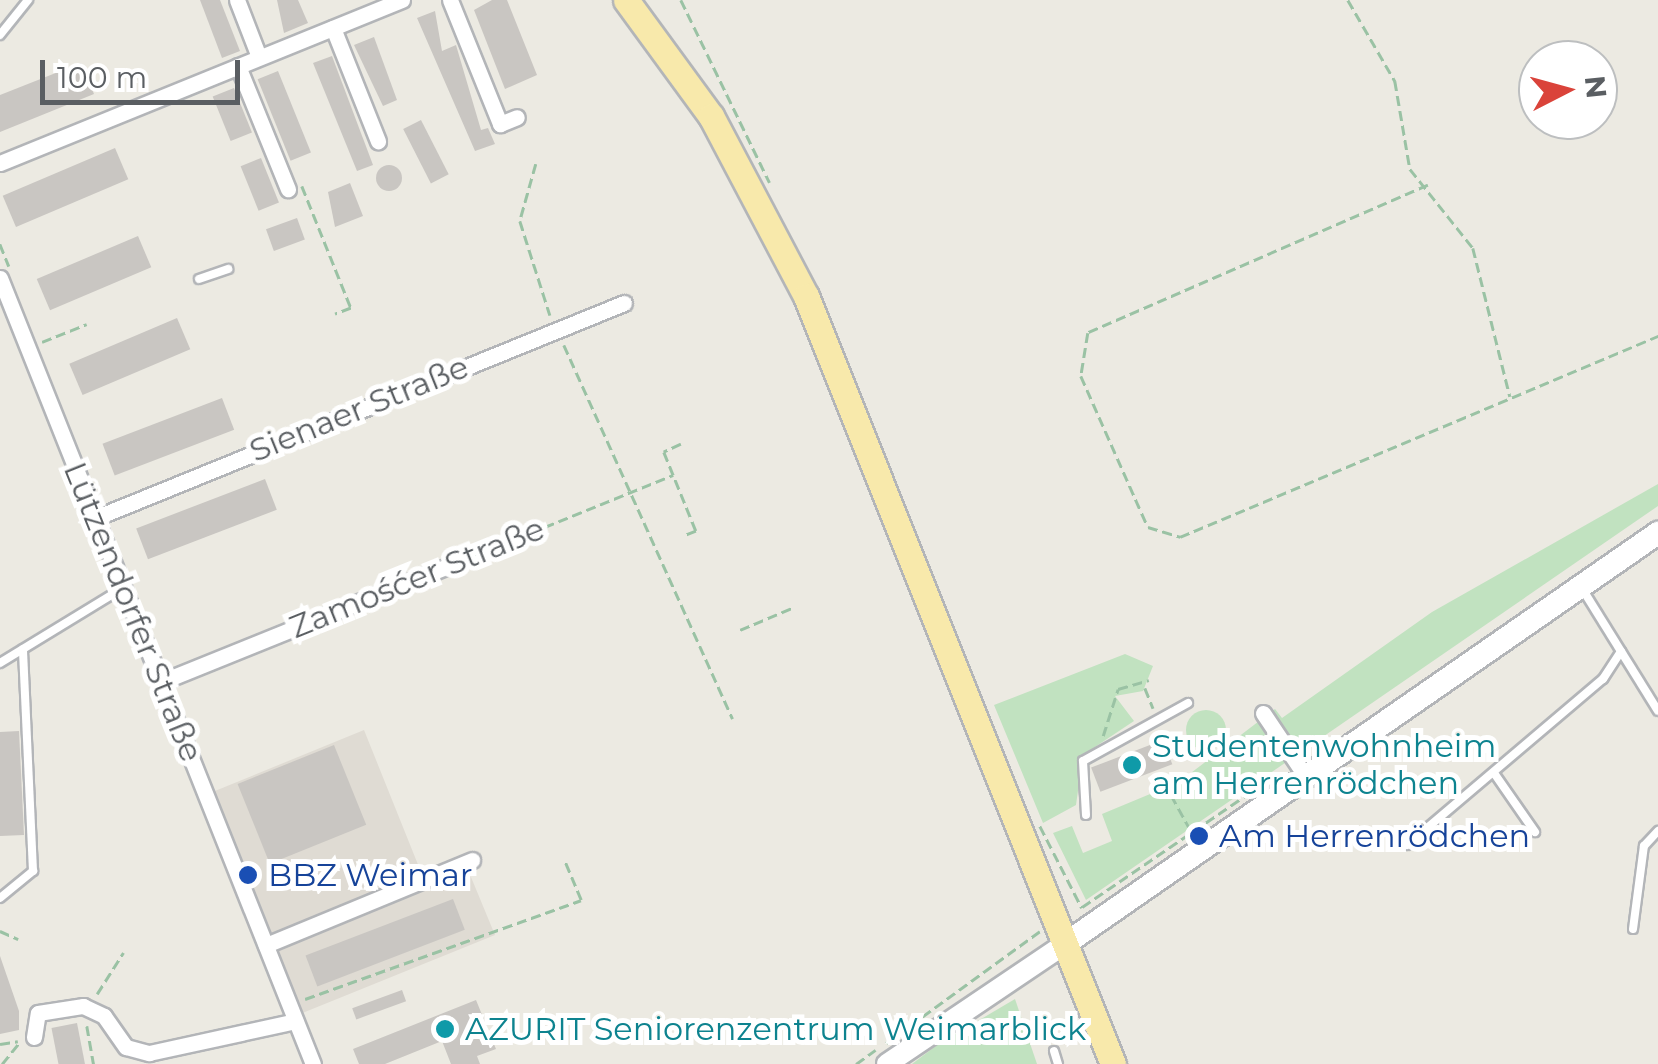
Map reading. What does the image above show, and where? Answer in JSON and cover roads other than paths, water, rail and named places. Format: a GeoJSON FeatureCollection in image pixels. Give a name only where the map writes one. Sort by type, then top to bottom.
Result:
{"type":"FeatureCollection","features":[{"type":"Feature","properties":{"kind":"main road"},"geometry":{"type":"LineString","coordinates":[[626,0],[712,116],[784,249],[1113,1064]]}},
{"type":"Feature","properties":{"kind":"main road"},"geometry":{"type":"LineString","coordinates":[[1065,944],[1658,533]]}},
{"type":"Feature","properties":{"kind":"street"},"geometry":{"type":"LineString","coordinates":[[237,0],[260,57]]}},
{"type":"Feature","properties":{"kind":"street"},"geometry":{"type":"LineString","coordinates":[[0,163],[333,28],[376,5],[402,0]]}},
{"type":"Feature","properties":{"kind":"street"},"geometry":{"type":"LineString","coordinates":[[450,0],[500,124],[517,117]]}},
{"type":"Feature","properties":{"kind":"street"},"geometry":{"type":"LineString","coordinates":[[333,28],[378,141]]}},
{"type":"Feature","properties":{"kind":"street"},"geometry":{"type":"LineString","coordinates":[[238,66],[288,190]]}},
{"type":"Feature","properties":{"kind":"street","name":"Lützendorfer Straße"},"geometry":{"type":"LineString","coordinates":[[0,278],[313,1064]]}},
{"type":"Feature","properties":{"kind":"street","name":"Sienaer Straße"},"geometry":{"type":"LineString","coordinates":[[95,518],[624,302]]}},
{"type":"Feature","properties":{"kind":"street","name":"Zamośćer Straße"},"geometry":{"type":"LineString","coordinates":[[161,682],[448,566]]}},
{"type":"Feature","properties":{"kind":"street"},"geometry":{"type":"LineString","coordinates":[[1263,713],[1306,776]]}},
{"type":"Feature","properties":{"kind":"street"},"geometry":{"type":"LineString","coordinates":[[266,945],[472,860]]}},
{"type":"Feature","properties":{"kind":"street"},"geometry":{"type":"LineString","coordinates":[[887,1064],[1065,944]]}},
{"type":"Feature","properties":{"kind":"street"},"geometry":{"type":"LineString","coordinates":[[28,1039],[38,1013],[87,1006],[126,1047],[149,1052],[296,1022]]}},
{"type":"Feature","properties":{"kind":"lane"},"geometry":{"type":"LineString","coordinates":[[0,35],[28,0]]}},
{"type":"Feature","properties":{"kind":"lane"},"geometry":{"type":"LineString","coordinates":[[199,280],[228,269]]}},
{"type":"Feature","properties":{"kind":"lane"},"geometry":{"type":"LineString","coordinates":[[1580,586],[1658,711]]}},
{"type":"Feature","properties":{"kind":"lane"},"geometry":{"type":"LineString","coordinates":[[0,663],[123,588]]}},
{"type":"Feature","properties":{"kind":"lane"},"geometry":{"type":"LineString","coordinates":[[0,898],[33,871],[22,649]]}},
{"type":"Feature","properties":{"kind":"lane"},"geometry":{"type":"LineString","coordinates":[[1407,844],[1603,679],[1621,651]]}},
{"type":"Feature","properties":{"kind":"lane"},"geometry":{"type":"LineString","coordinates":[[1086,814],[1078,772],[1092,754],[1159,724],[1188,703]]}},
{"type":"Feature","properties":{"kind":"lane"},"geometry":{"type":"LineString","coordinates":[[1494,773],[1536,832]]}},
{"type":"Feature","properties":{"kind":"lane"},"geometry":{"type":"LineString","coordinates":[[1633,929],[1644,846],[1658,831]]}},
{"type":"Feature","properties":{"kind":"lane"},"geometry":{"type":"LineString","coordinates":[[1054,1051],[1058,1064]]}},
{"type":"Feature","properties":{"kind":"place","name":"Studentenwohnheim am Herrenrödchen"},"geometry":{"type":"Point","coordinates":[1132,765]}},
{"type":"Feature","properties":{"kind":"place","name":"Am Herrenrödchen"},"geometry":{"type":"Point","coordinates":[1199,836]}},
{"type":"Feature","properties":{"kind":"place","name":"BBZ Weimar"},"geometry":{"type":"Point","coordinates":[248,875]}},
{"type":"Feature","properties":{"kind":"place","name":"AZURIT Seniorenzentrum Weimarblick"},"geometry":{"type":"Point","coordinates":[445,1029]}}]}
